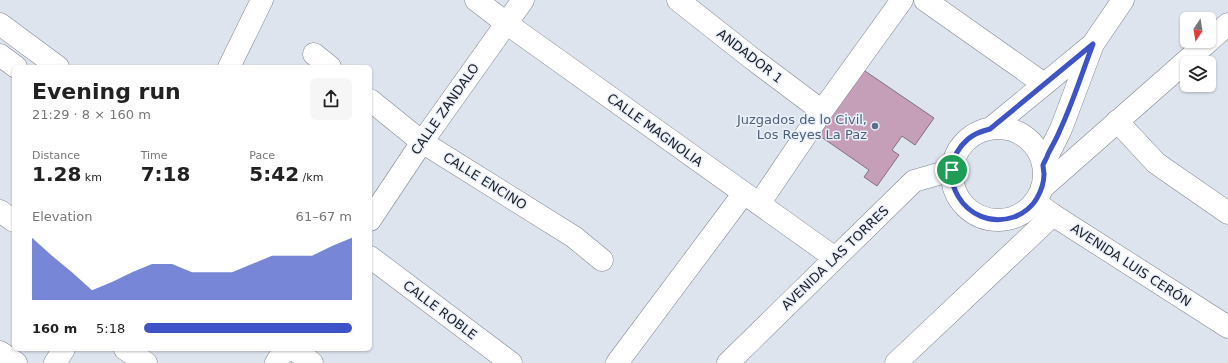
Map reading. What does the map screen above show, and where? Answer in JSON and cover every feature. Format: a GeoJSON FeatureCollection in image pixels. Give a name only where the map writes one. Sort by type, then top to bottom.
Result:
{"type":"FeatureCollection","features":[{"type":"Feature","properties":{"kind":"street"},"geometry":{"type":"LineString","coordinates":[[230,65],[262,0]]}},
{"type":"Feature","properties":{"kind":"street","name":"CALLE MAGNOLIA"},"geometry":{"type":"LineString","coordinates":[[476,0],[835,258]]}},
{"type":"Feature","properties":{"kind":"street","name":"CALLE ZANDALO"},"geometry":{"type":"LineString","coordinates":[[372,217],[422,142],[523,0]]}},
{"type":"Feature","properties":{"kind":"street","name":"ANDADOR 1"},"geometry":{"type":"LineString","coordinates":[[678,0],[822,111]]}},
{"type":"Feature","properties":{"kind":"street"},"geometry":{"type":"LineString","coordinates":[[617,363],[822,111],[902,0]]}},
{"type":"Feature","properties":{"kind":"street"},"geometry":{"type":"LineString","coordinates":[[925,0],[1044,84]]}},
{"type":"Feature","properties":{"kind":"street"},"geometry":{"type":"LineString","coordinates":[[1043,165],[1061,129],[1093,44],[1123,0]]}},
{"type":"Feature","properties":{"kind":"street"},"geometry":{"type":"LineString","coordinates":[[0,24],[55,65]]}},
{"type":"Feature","properties":{"kind":"street"},"geometry":{"type":"LineString","coordinates":[[1216,35],[1228,24]]}},
{"type":"Feature","properties":{"kind":"street"},"geometry":{"type":"LineString","coordinates":[[990,129],[1093,44]]}},
{"type":"Feature","properties":{"kind":"street"},"geometry":{"type":"LineString","coordinates":[[1038,195],[1044,177],[1043,165],[1039,153],[1033,144],[1024,136],[1001,128],[990,129],[978,133],[968,139],[960,148],[952,170],[952,182],[956,193],[963,203],[971,211],[981,217],[993,220],[1016,216],[1026,210],[1038,195],[1117,121],[1201,48]]}},
{"type":"Feature","properties":{"kind":"street"},"geometry":{"type":"LineString","coordinates":[[0,55],[13,65]]}},
{"type":"Feature","properties":{"kind":"street","name":"CALLE ENCINO"},"geometry":{"type":"LineString","coordinates":[[372,102],[422,142],[574,237],[602,260]]}},
{"type":"Feature","properties":{"kind":"street"},"geometry":{"type":"LineString","coordinates":[[1117,121],[1156,163],[1228,213]]}},
{"type":"Feature","properties":{"kind":"street","name":"AVENIDA LAS TORRES"},"geometry":{"type":"LineString","coordinates":[[728,363],[914,181],[952,170]]}},
{"type":"Feature","properties":{"kind":"street","name":"AVENIDA LUIS CERÓN"},"geometry":{"type":"LineString","coordinates":[[1038,195],[1053,215],[1228,327]]}},
{"type":"Feature","properties":{"kind":"street"},"geometry":{"type":"LineString","coordinates":[[0,211],[12,220]]}},
{"type":"Feature","properties":{"kind":"street"},"geometry":{"type":"LineString","coordinates":[[896,363],[1053,215]]}},
{"type":"Feature","properties":{"kind":"street","name":"CALLE ROBLE"},"geometry":{"type":"LineString","coordinates":[[372,259],[511,363]]}},
{"type":"Feature","properties":{"kind":"street"},"geometry":{"type":"LineString","coordinates":[[55,363],[63,351]]}},
{"type":"Feature","properties":{"kind":"street"},"geometry":{"type":"LineString","coordinates":[[128,351],[146,363]]}},
{"type":"Feature","properties":{"kind":"street"},"geometry":{"type":"LineString","coordinates":[[276,363],[285,351]]}},
{"type":"Feature","properties":{"kind":"street"},"geometry":{"type":"LineString","coordinates":[[297,351],[312,363]]}},
{"type":"Feature","properties":{"kind":"street"},"geometry":{"type":"LineString","coordinates":[[0,352],[16,363]]}},
{"type":"Feature","properties":{"kind":"building","name":"Juzgados de lo Civil, Los Reyes La Paz"},"geometry":{"type":"Polygon","coordinates":[[[862,69],[934,118],[915,145],[902,136],[892,150],[899,155],[877,186],[864,177],[869,170],[817,134],[862,69]]]}},
{"type":"Feature","properties":{"kind":"place","name":"Juzgados de lo Civil, Los Reyes La Paz"},"geometry":{"type":"Point","coordinates":[875,126]}},
{"type":"Feature","properties":{"kind":"route"},"geometry":{"type":"LineString","coordinates":[[1093,44],[1061,129],[1043,165],[1044,177],[1042,188],[1035,202],[1016,216],[993,220],[981,217],[971,211],[956,193],[952,182],[952,170],[960,148],[968,139],[978,133],[990,129],[1093,44]]}}]}
